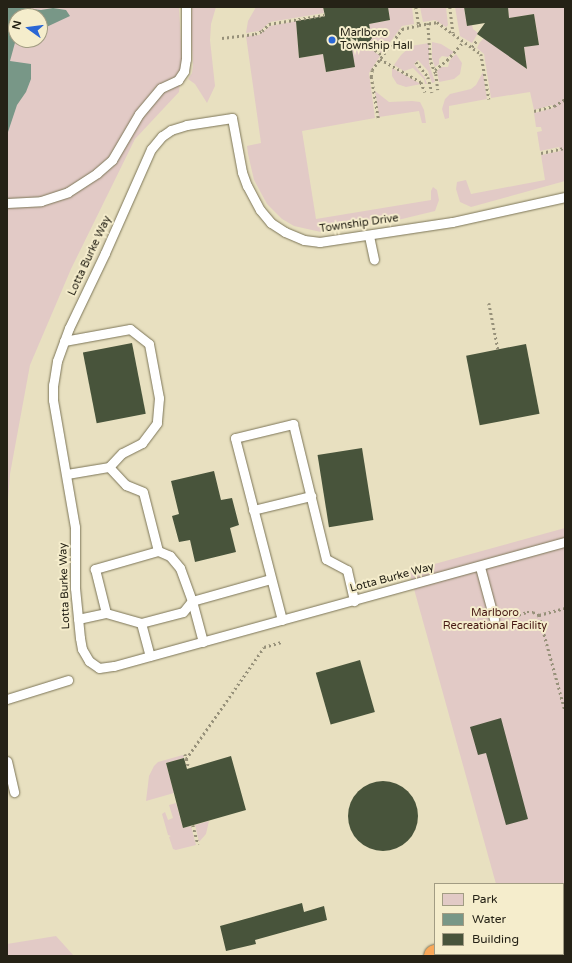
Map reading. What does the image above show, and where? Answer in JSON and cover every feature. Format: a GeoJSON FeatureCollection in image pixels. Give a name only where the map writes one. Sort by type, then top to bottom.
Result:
{"type":"FeatureCollection","features":[{"type":"Feature","properties":{"kind":"lane"},"geometry":{"type":"LineString","coordinates":[[7,203],[41,201],[68,192],[97,173],[112,160],[138,114],[161,88],[178,80],[184,71],[186,59],[186,7]]}},
{"type":"Feature","properties":{"kind":"lane","name":"Township Drive"},"geometry":{"type":"LineString","coordinates":[[232,118],[237,150],[247,186],[260,210],[271,223],[285,232],[304,240],[320,242],[369,236],[452,222],[565,197]]}},
{"type":"Feature","properties":{"kind":"lane","name":"Lotta Burke Way"},"geometry":{"type":"LineString","coordinates":[[232,118],[187,125],[171,130],[162,136],[151,149],[64,341],[57,361],[53,385],[53,400],[67,474],[74,527],[75,588],[82,649],[89,661],[99,668],[114,666],[565,542]]}},
{"type":"Feature","properties":{"kind":"lane"},"geometry":{"type":"LineString","coordinates":[[369,236],[374,259]]}},
{"type":"Feature","properties":{"kind":"lane"},"geometry":{"type":"LineString","coordinates":[[64,341],[130,329],[149,344],[159,398],[157,423],[142,443],[122,453],[109,467],[67,474]]}},
{"type":"Feature","properties":{"kind":"lane"},"geometry":{"type":"LineString","coordinates":[[282,620],[235,438],[293,424],[326,559],[347,570],[354,601]]}},
{"type":"Feature","properties":{"kind":"lane"},"geometry":{"type":"LineString","coordinates":[[109,467],[126,485],[143,492],[158,551]]}},
{"type":"Feature","properties":{"kind":"lane"},"geometry":{"type":"LineString","coordinates":[[253,510],[311,496]]}},
{"type":"Feature","properties":{"kind":"lane"},"geometry":{"type":"LineString","coordinates":[[106,613],[95,569],[158,551],[170,556],[180,568],[192,601],[203,642]]}},
{"type":"Feature","properties":{"kind":"lane"},"geometry":{"type":"LineString","coordinates":[[480,566],[494,619]]}},
{"type":"Feature","properties":{"kind":"lane"},"geometry":{"type":"LineString","coordinates":[[78,619],[106,613],[141,623],[183,612],[192,601],[271,579]]}},
{"type":"Feature","properties":{"kind":"lane"},"geometry":{"type":"LineString","coordinates":[[141,623],[150,656]]}},
{"type":"Feature","properties":{"kind":"lane"},"geometry":{"type":"LineString","coordinates":[[7,698],[68,680]]}},
{"type":"Feature","properties":{"kind":"lane"},"geometry":{"type":"LineString","coordinates":[[7,761],[14,792]]}},
{"type":"Feature","properties":{"kind":"path"},"geometry":{"type":"LineString","coordinates":[[416,7],[419,25]]}},
{"type":"Feature","properties":{"kind":"path"},"geometry":{"type":"LineString","coordinates":[[450,7],[453,33]]}},
{"type":"Feature","properties":{"kind":"path"},"geometry":{"type":"LineString","coordinates":[[222,38],[259,33],[270,24],[324,15]]}},
{"type":"Feature","properties":{"kind":"path"},"geometry":{"type":"LineString","coordinates":[[378,118],[371,73],[382,55],[402,29],[428,23],[437,22],[481,54],[489,99]]}},
{"type":"Feature","properties":{"kind":"path"},"geometry":{"type":"LineString","coordinates":[[428,23],[431,62],[438,90]]}},
{"type":"Feature","properties":{"kind":"path"},"geometry":{"type":"LineString","coordinates":[[472,47],[477,40]]}},
{"type":"Feature","properties":{"kind":"path"},"geometry":{"type":"LineString","coordinates":[[434,70],[447,60],[464,41]]}},
{"type":"Feature","properties":{"kind":"path"},"geometry":{"type":"LineString","coordinates":[[367,44],[382,55]]}},
{"type":"Feature","properties":{"kind":"path"},"geometry":{"type":"LineString","coordinates":[[380,59],[421,82],[425,92]]}},
{"type":"Feature","properties":{"kind":"path"},"geometry":{"type":"LineString","coordinates":[[416,62],[428,77],[432,92]]}},
{"type":"Feature","properties":{"kind":"path"},"geometry":{"type":"LineString","coordinates":[[534,111],[554,106],[565,99]]}},
{"type":"Feature","properties":{"kind":"path"},"geometry":{"type":"LineString","coordinates":[[541,153],[565,148]]}},
{"type":"Feature","properties":{"kind":"path"},"geometry":{"type":"LineString","coordinates":[[489,303],[498,349]]}},
{"type":"Feature","properties":{"kind":"path"},"geometry":{"type":"LineString","coordinates":[[538,615],[565,608]]}},
{"type":"Feature","properties":{"kind":"path"},"geometry":{"type":"LineString","coordinates":[[514,616],[527,612],[533,612],[538,615],[565,709]]}},
{"type":"Feature","properties":{"kind":"path"},"geometry":{"type":"LineString","coordinates":[[186,759],[264,647],[282,642]]}},
{"type":"Feature","properties":{"kind":"path"},"geometry":{"type":"LineString","coordinates":[[185,754],[189,768]]}},
{"type":"Feature","properties":{"kind":"path"},"geometry":{"type":"LineString","coordinates":[[193,825],[198,844]]}},
{"type":"Feature","properties":{"kind":"green space"},"geometry":{"type":"Polygon","coordinates":[[[7,7],[179,7],[182,60],[179,92],[135,139],[71,269],[30,365],[10,474],[7,512],[7,7]]]}},
{"type":"Feature","properties":{"kind":"green space"},"geometry":{"type":"Polygon","coordinates":[[[192,7],[216,7],[211,24],[210,40],[215,86],[207,103],[195,84],[188,79],[192,73],[193,65],[191,28],[192,7]]]}},
{"type":"Feature","properties":{"kind":"green space"},"geometry":{"type":"Polygon","coordinates":[[[256,7],[323,7],[324,13],[270,22],[260,31],[246,33],[248,21],[256,7]]]}},
{"type":"Feature","properties":{"kind":"green space"},"geometry":{"type":"Polygon","coordinates":[[[388,7],[412,7],[414,24],[402,26],[382,53],[364,37],[367,28],[370,27],[369,24],[390,20],[388,7]]]}},
{"type":"Feature","properties":{"kind":"green space"},"geometry":{"type":"Polygon","coordinates":[[[420,7],[446,7],[448,25],[446,27],[435,20],[423,22],[420,7]]]}},
{"type":"Feature","properties":{"kind":"green space"},"geometry":{"type":"Polygon","coordinates":[[[455,7],[464,8],[467,26],[472,25],[473,29],[478,33],[472,43],[460,36],[455,7]]]}},
{"type":"Feature","properties":{"kind":"green space"},"geometry":{"type":"Polygon","coordinates":[[[508,7],[565,7],[565,181],[471,207],[460,202],[456,189],[457,182],[466,180],[471,194],[545,180],[541,155],[560,151],[559,147],[540,151],[537,132],[542,131],[541,127],[536,127],[534,113],[553,108],[552,105],[534,110],[530,92],[491,98],[484,54],[477,48],[480,42],[485,37],[527,69],[524,47],[539,44],[534,14],[509,18],[508,7]]]}},
{"type":"Feature","properties":{"kind":"green space"},"geometry":{"type":"Polygon","coordinates":[[[296,21],[299,58],[323,54],[326,72],[355,67],[352,50],[356,49],[360,44],[365,47],[367,46],[380,56],[369,73],[375,118],[302,131],[316,219],[431,200],[431,191],[433,187],[437,190],[439,200],[435,211],[402,219],[321,232],[294,226],[282,219],[267,204],[254,180],[247,146],[261,143],[246,36],[259,35],[270,26],[296,21]]]}},
{"type":"Feature","properties":{"kind":"green space"},"geometry":{"type":"Polygon","coordinates":[[[432,42],[441,44],[454,52],[448,57],[442,56],[439,59],[439,64],[435,67],[432,58],[432,42]]]}},
{"type":"Feature","properties":{"kind":"green space"},"geometry":{"type":"Polygon","coordinates":[[[429,43],[429,64],[435,82],[432,83],[428,71],[418,60],[414,64],[425,78],[427,84],[425,84],[424,79],[413,68],[404,71],[394,65],[401,55],[411,46],[429,43]]]}},
{"type":"Feature","properties":{"kind":"green space"},"geometry":{"type":"Polygon","coordinates":[[[456,54],[462,63],[460,74],[454,79],[439,82],[437,71],[441,67],[448,67],[450,60],[456,54]]]}},
{"type":"Feature","properties":{"kind":"green space"},"geometry":{"type":"Polygon","coordinates":[[[392,68],[421,84],[406,87],[397,84],[392,76],[392,68]]]}},
{"type":"Feature","properties":{"kind":"green space"},"geometry":{"type":"Polygon","coordinates":[[[483,72],[487,99],[449,106],[449,118],[445,119],[442,109],[445,99],[450,94],[471,89],[476,85],[483,72]]]}},
{"type":"Feature","properties":{"kind":"green space"},"geometry":{"type":"Polygon","coordinates":[[[375,91],[389,102],[420,102],[424,110],[426,123],[422,123],[419,111],[379,117],[375,91]]]}},
{"type":"Feature","properties":{"kind":"green space","name":"Marlboro Recreational Facility"},"geometry":{"type":"Polygon","coordinates":[[[565,528],[565,892],[564,883],[496,883],[409,571],[565,528]]]}},
{"type":"Feature","properties":{"kind":"green space"},"geometry":{"type":"Polygon","coordinates":[[[183,755],[184,758],[166,763],[174,793],[146,801],[149,776],[154,766],[158,762],[183,755]]]}},
{"type":"Feature","properties":{"kind":"green space"},"geometry":{"type":"Polygon","coordinates":[[[176,803],[183,828],[191,826],[196,845],[176,850],[173,849],[169,837],[171,836],[168,835],[162,814],[165,812],[168,820],[173,818],[169,805],[176,803]]]}},
{"type":"Feature","properties":{"kind":"green space"},"geometry":{"type":"Polygon","coordinates":[[[209,821],[206,834],[199,842],[195,825],[209,821]]]}},
{"type":"Feature","properties":{"kind":"green space"},"geometry":{"type":"Polygon","coordinates":[[[56,936],[74,956],[7,956],[7,944],[56,936]]]}},
{"type":"Feature","properties":{"kind":"water"},"geometry":{"type":"Polygon","coordinates":[[[7,7],[31,7],[8,8],[8,48],[14,48],[10,61],[31,64],[31,79],[26,92],[17,105],[7,135],[7,7]]]}},
{"type":"Feature","properties":{"kind":"water"},"geometry":{"type":"Polygon","coordinates":[[[48,9],[66,10],[70,16],[48,26],[48,9]]]}},
{"type":"Feature","properties":{"kind":"building","name":"Marlboro Township Hall"},"geometry":{"type":"Polygon","coordinates":[[[323,7],[388,7],[390,20],[369,24],[372,38],[365,47],[350,37],[355,67],[326,72],[323,54],[299,58],[296,21],[325,16],[323,7]]]}},
{"type":"Feature","properties":{"kind":"building"},"geometry":{"type":"Polygon","coordinates":[[[464,7],[508,7],[509,18],[534,14],[539,45],[524,47],[527,69],[477,34],[485,23],[467,26],[464,7]]]}},
{"type":"Feature","properties":{"kind":"building"},"geometry":{"type":"Polygon","coordinates":[[[132,343],[146,414],[97,423],[83,353],[132,343]]]}},
{"type":"Feature","properties":{"kind":"building"},"geometry":{"type":"Polygon","coordinates":[[[526,344],[540,414],[480,425],[466,356],[526,344]]]}},
{"type":"Feature","properties":{"kind":"building"},"geometry":{"type":"Polygon","coordinates":[[[362,448],[373,520],[329,527],[318,455],[362,448]]]}},
{"type":"Feature","properties":{"kind":"building"},"geometry":{"type":"Polygon","coordinates":[[[214,471],[221,500],[232,498],[239,525],[230,528],[236,552],[195,562],[190,540],[179,542],[172,516],[179,514],[171,481],[214,471]]]}},
{"type":"Feature","properties":{"kind":"building"},"geometry":{"type":"Polygon","coordinates":[[[360,660],[375,712],[331,725],[316,673],[360,660]]]}},
{"type":"Feature","properties":{"kind":"building"},"geometry":{"type":"Polygon","coordinates":[[[501,718],[528,819],[506,825],[486,753],[478,755],[470,727],[501,718]]]}},
{"type":"Feature","properties":{"kind":"building"},"geometry":{"type":"Polygon","coordinates":[[[231,756],[246,810],[183,828],[166,763],[184,758],[187,769],[231,756]]]}},
{"type":"Feature","properties":{"kind":"building"},"geometry":{"type":"Polygon","coordinates":[[[383,781],[396,784],[408,791],[415,803],[418,816],[415,829],[408,841],[396,848],[383,851],[370,848],[358,841],[351,829],[348,816],[351,803],[358,791],[370,784],[383,781]]]}},
{"type":"Feature","properties":{"kind":"building"},"geometry":{"type":"Polygon","coordinates":[[[302,903],[304,912],[324,906],[327,920],[255,940],[256,944],[226,951],[220,926],[302,903]]]}},
{"type":"Feature","properties":{"kind":"place","name":"Marlboro Township Hall"},"geometry":{"type":"Point","coordinates":[332,40]}}]}
